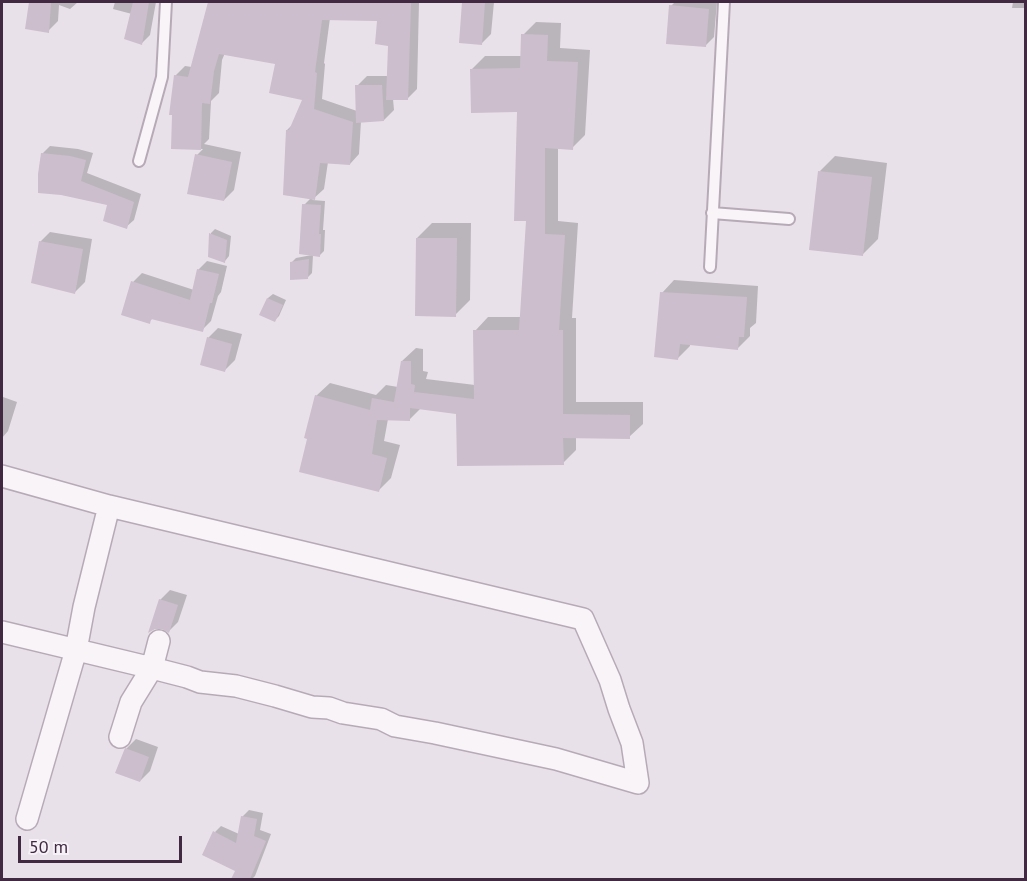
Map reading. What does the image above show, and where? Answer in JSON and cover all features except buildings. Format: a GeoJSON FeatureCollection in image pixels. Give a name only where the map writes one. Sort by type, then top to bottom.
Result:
{"type":"FeatureCollection","features":[{"type":"Feature","properties":{"kind":"street"},"geometry":{"type":"LineString","coordinates":[[2,476],[109,506],[582,619],[610,680],[632,742],[638,783],[556,759],[395,726],[381,719],[343,713],[329,708],[312,707],[236,686],[200,682],[152,668],[2,632]]}},
{"type":"Feature","properties":{"kind":"street"},"geometry":{"type":"LineString","coordinates":[[27,819],[76,650],[109,506]]}},
{"type":"Feature","properties":{"kind":"street"},"geometry":{"type":"LineString","coordinates":[[120,737],[131,702],[152,668],[159,641]]}},
{"type":"Feature","properties":{"kind":"lane"},"geometry":{"type":"LineString","coordinates":[[139,161],[162,77],[166,2]]}},
{"type":"Feature","properties":{"kind":"lane"},"geometry":{"type":"LineString","coordinates":[[710,267],[724,2]]}},
{"type":"Feature","properties":{"kind":"lane"},"geometry":{"type":"LineString","coordinates":[[712,213],[789,219]]}}]}
